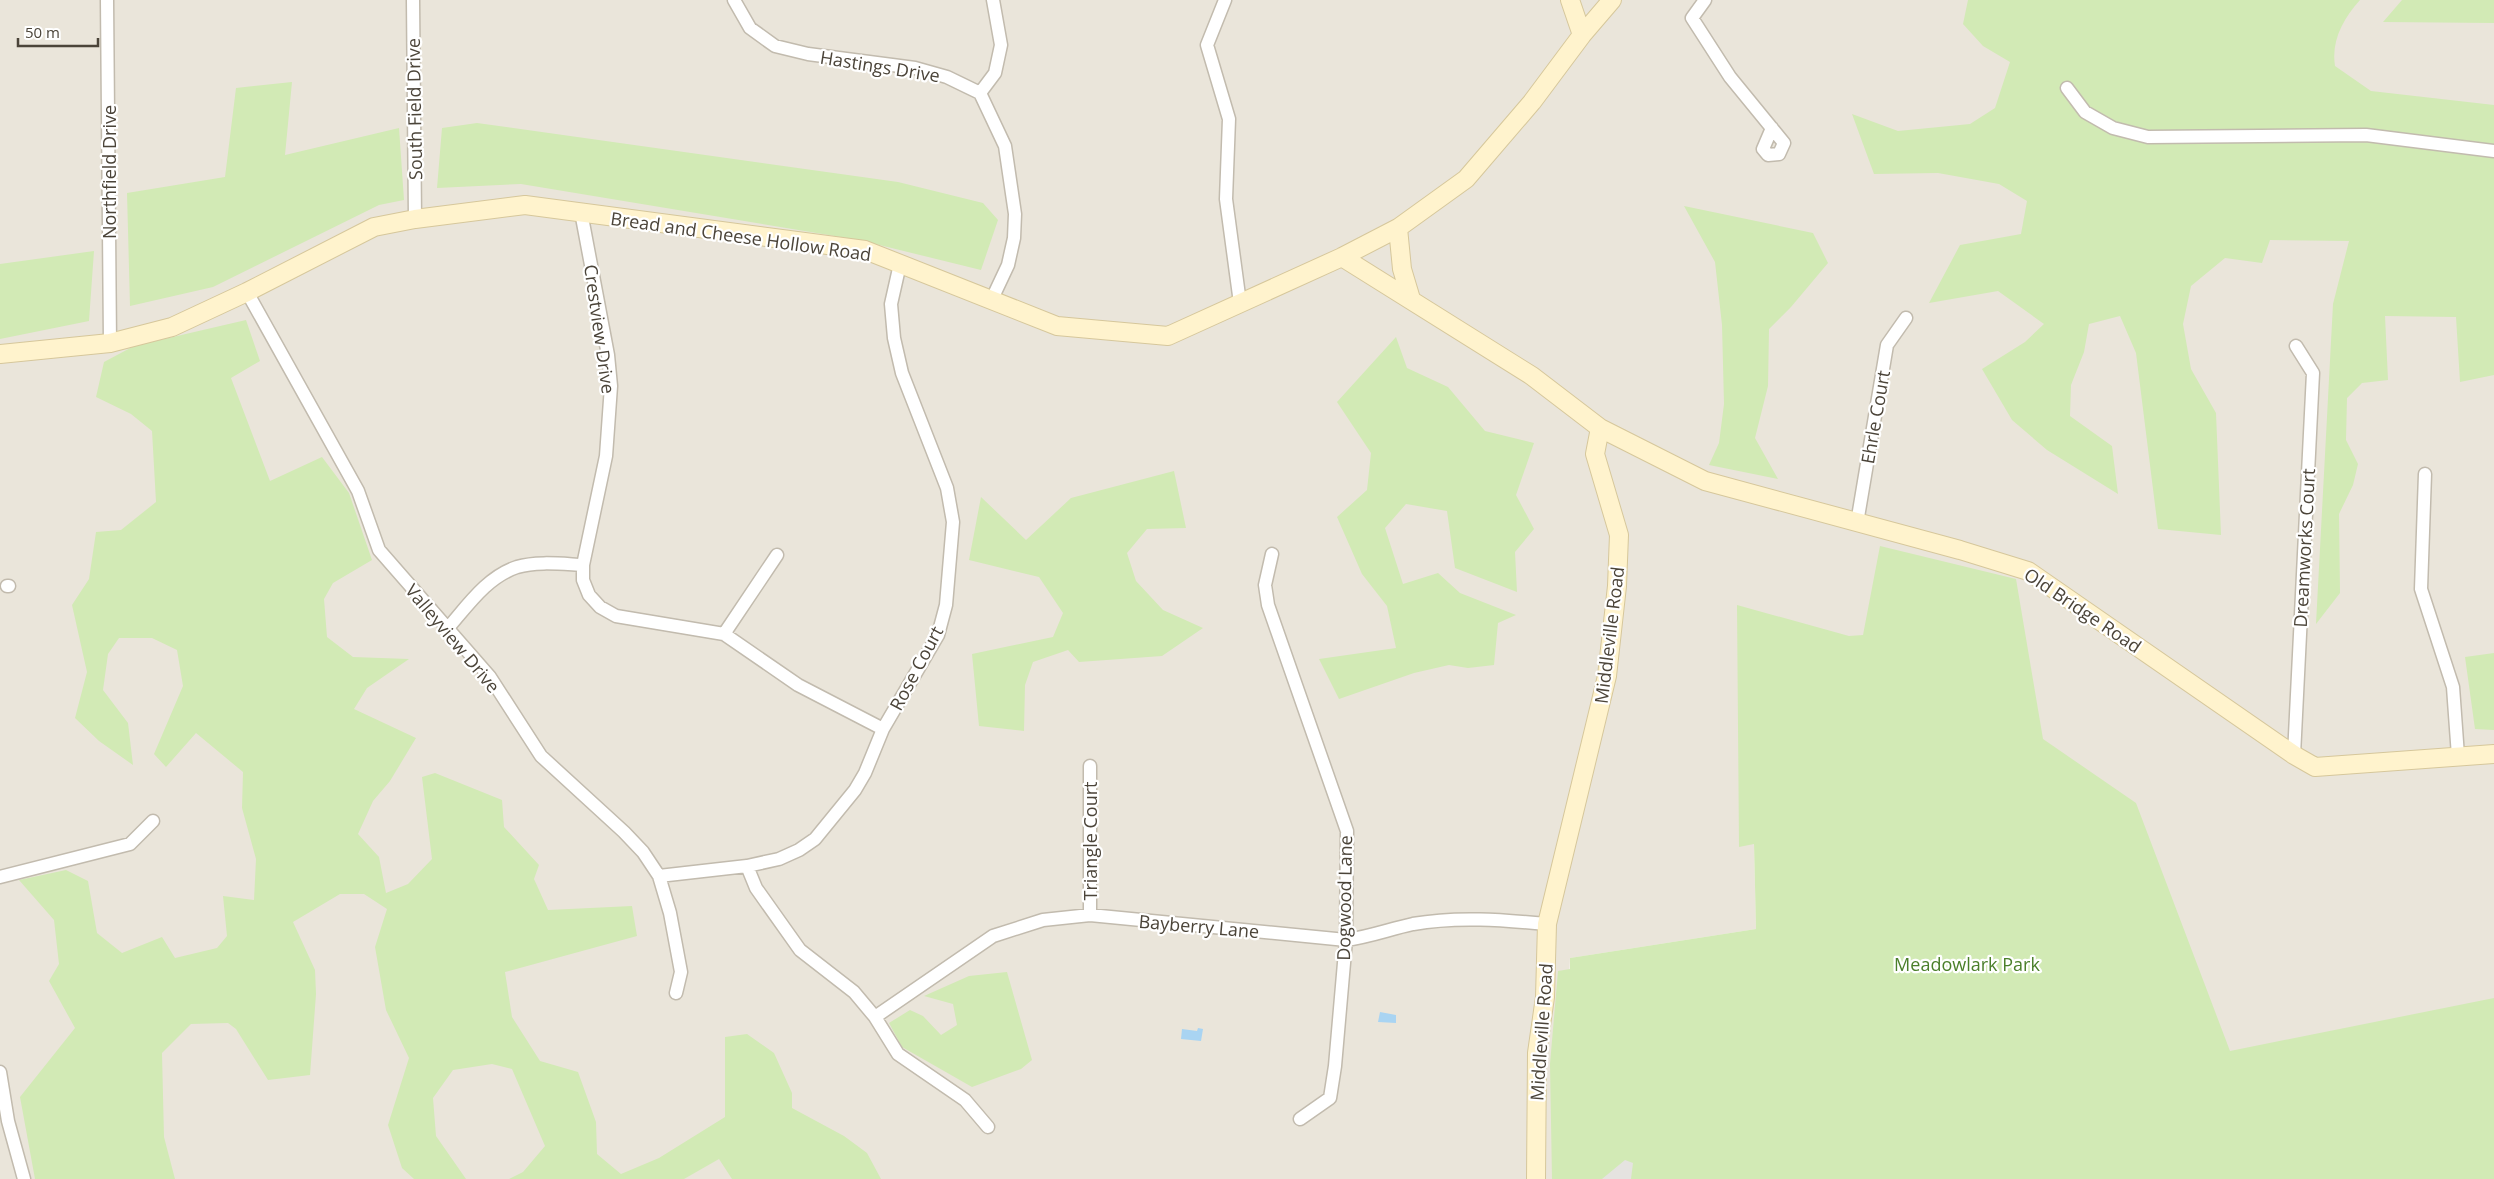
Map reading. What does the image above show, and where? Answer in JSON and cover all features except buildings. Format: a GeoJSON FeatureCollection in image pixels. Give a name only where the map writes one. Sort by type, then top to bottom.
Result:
{"type":"FeatureCollection","features":[{"type":"Feature","properties":{"kind":"street","name":"Northfield Drive"},"geometry":{"type":"LineString","coordinates":[[107,0],[110,343]]}},
{"type":"Feature","properties":{"kind":"street","name":"South Field Drive"},"geometry":{"type":"LineString","coordinates":[[413,0],[416,219]]}},
{"type":"Feature","properties":{"kind":"street","name":"Hastings Drive"},"geometry":{"type":"LineString","coordinates":[[734,0],[750,28],[775,46],[808,54],[915,68],[947,76],[980,93]]}},
{"type":"Feature","properties":{"kind":"street"},"geometry":{"type":"LineString","coordinates":[[992,299],[1008,265],[1014,238],[1015,214],[1005,146],[980,93],[995,73],[1001,46],[994,0]]}},
{"type":"Feature","properties":{"kind":"street"},"geometry":{"type":"LineString","coordinates":[[1225,0],[1206,45],[1229,118],[1226,198],[1240,303]]}},
{"type":"Feature","properties":{"kind":"street"},"geometry":{"type":"LineString","coordinates":[[1570,0],[1582,35]]}},
{"type":"Feature","properties":{"kind":"street","name":"Bread and Cheese Hollow Road"},"geometry":{"type":"LineString","coordinates":[[0,354],[110,343],[172,327],[247,292],[374,227],[416,219],[525,205],[865,250],[1057,326],[1168,336],[1342,257],[1398,228],[1466,179],[1532,102],[1582,35],[1612,0]]}},
{"type":"Feature","properties":{"kind":"street"},"geometry":{"type":"LineString","coordinates":[[1705,0],[1692,18],[1730,77],[1772,128]]}},
{"type":"Feature","properties":{"kind":"street"},"geometry":{"type":"LineString","coordinates":[[2067,88],[2084,112],[2113,128],[2148,137],[2366,135],[2494,151]]}},
{"type":"Feature","properties":{"kind":"street","name":"Crestview Drive"},"geometry":{"type":"LineString","coordinates":[[582,212],[611,386],[606,456],[583,565]]}},
{"type":"Feature","properties":{"kind":"street"},"geometry":{"type":"LineString","coordinates":[[1398,228],[1402,269],[1411,299]]}},
{"type":"Feature","properties":{"kind":"street"},"geometry":{"type":"LineString","coordinates":[[1342,257],[1532,376],[1600,428]]}},
{"type":"Feature","properties":{"kind":"street","name":"Rose Court"},"geometry":{"type":"LineString","coordinates":[[659,876],[748,866],[779,859],[799,850],[815,839],[855,790],[865,773],[882,729],[938,635],[946,605],[953,522],[947,488],[902,373],[894,338],[891,304],[900,264]]}},
{"type":"Feature","properties":{"kind":"street","name":"Valleyview Drive"},"geometry":{"type":"LineString","coordinates":[[247,292],[358,491],[379,550],[490,677],[542,756],[624,832],[643,852],[659,876],[670,913],[681,972],[676,992]]}},
{"type":"Feature","properties":{"kind":"street","name":"Ehrle Court"},"geometry":{"type":"LineString","coordinates":[[1857,522],[1887,346],[1906,318]]}},
{"type":"Feature","properties":{"kind":"street","name":"Dreamworks Court"},"geometry":{"type":"LineString","coordinates":[[2294,755],[2313,373],[2296,346]]}},
{"type":"Feature","properties":{"kind":"street","name":"Old Bridge Road"},"geometry":{"type":"LineString","coordinates":[[1600,428],[1705,481],[2028,571],[2294,755],[2315,767],[2494,754]]}},
{"type":"Feature","properties":{"kind":"street","name":"Middleville Road"},"geometry":{"type":"LineString","coordinates":[[1536,1179],[1537,1052],[1545,997],[1547,924],[1607,676],[1617,586],[1618,535],[1595,454],[1600,428]]}},
{"type":"Feature","properties":{"kind":"street"},"geometry":{"type":"LineString","coordinates":[[2425,474],[2421,589],[2452,687],[2458,756]]}},
{"type":"Feature","properties":{"kind":"street","name":"Dogwood Lane"},"geometry":{"type":"LineString","coordinates":[[1272,554],[1265,586],[1268,605],[1348,832],[1346,940],[1335,1066],[1330,1098],[1300,1119]]}},
{"type":"Feature","properties":{"kind":"street"},"geometry":{"type":"LineString","coordinates":[[724,634],[777,555]]}},
{"type":"Feature","properties":{"kind":"street"},"geometry":{"type":"LineString","coordinates":[[448,628],[482,588],[517,568],[538,564],[583,565],[583,580],[589,595],[600,608],[616,616],[724,634],[798,686],[882,729]]}},
{"type":"Feature","properties":{"kind":"street","name":"Triangle Court"},"geometry":{"type":"LineString","coordinates":[[1090,766],[1090,915]]}},
{"type":"Feature","properties":{"kind":"street"},"geometry":{"type":"LineString","coordinates":[[0,877],[130,844],[153,822]]}},
{"type":"Feature","properties":{"kind":"street"},"geometry":{"type":"LineString","coordinates":[[748,866],[756,888],[800,950],[854,992],[875,1017],[898,1054],[965,1100],[988,1127]]}},
{"type":"Feature","properties":{"kind":"street","name":"Bayberry Lane"},"geometry":{"type":"LineString","coordinates":[[875,1017],[994,936],[1043,920],[1090,915],[1346,940],[1371,936],[1413,924],[1460,919],[1547,924]]}},
{"type":"Feature","properties":{"kind":"street"},"geometry":{"type":"LineString","coordinates":[[0,1072],[8,1120],[24,1179]]}},
{"type":"Feature","properties":{"kind":"shaded area"},"geometry":{"type":"Polygon","coordinates":[[[0,0],[2494,0],[2494,1025],[2236,1068],[1749,645],[1756,929],[1570,958],[1557,1179],[0,1179],[0,0]]]}},
{"type":"Feature","properties":{"kind":"shaded area"},"geometry":{"type":"Polygon","coordinates":[[[1625,1160],[1633,1163],[1631,1179],[1602,1179],[1625,1160]]]}},
{"type":"Feature","properties":{"kind":"green space"},"geometry":{"type":"Polygon","coordinates":[[[1968,0],[2360,0],[2348,15],[2340,31],[2335,48],[2335,66],[2371,91],[2494,105],[2494,375],[2460,382],[2456,317],[2385,316],[2388,380],[2362,383],[2347,398],[2346,440],[2358,464],[2353,485],[2339,514],[2340,593],[2316,624],[2333,304],[2349,241],[2270,240],[2262,263],[2225,258],[2191,286],[2183,324],[2191,369],[2216,413],[2221,535],[2158,529],[2136,353],[2120,316],[2089,324],[2084,352],[2071,385],[2070,416],[2112,446],[2118,494],[2047,450],[2012,420],[1982,369],[2025,342],[2044,324],[1998,291],[1929,303],[1960,245],[2021,234],[2027,201],[1999,184],[1938,173],[1874,174],[1852,114],[1898,131],[1970,124],[1995,108],[2010,62],[1983,46],[1963,24],[1968,0]]]}},
{"type":"Feature","properties":{"kind":"green space"},"geometry":{"type":"Polygon","coordinates":[[[2402,0],[2494,0],[2494,23],[2383,22],[2402,0]]]}},
{"type":"Feature","properties":{"kind":"green space"},"geometry":{"type":"Polygon","coordinates":[[[292,82],[285,155],[399,128],[404,200],[379,205],[213,287],[130,306],[127,193],[225,177],[236,88],[292,82]]]}},
{"type":"Feature","properties":{"kind":"green space"},"geometry":{"type":"Polygon","coordinates":[[[477,123],[898,182],[983,203],[998,220],[981,270],[859,240],[521,184],[437,188],[442,128],[477,123]]]}},
{"type":"Feature","properties":{"kind":"green space"},"geometry":{"type":"Polygon","coordinates":[[[1684,206],[1813,233],[1828,263],[1791,307],[1769,329],[1768,386],[1755,438],[1778,479],[1709,465],[1719,443],[1724,404],[1722,325],[1715,262],[1684,206]]]}},
{"type":"Feature","properties":{"kind":"green space"},"geometry":{"type":"Polygon","coordinates":[[[94,251],[89,321],[0,339],[0,264],[94,251]]]}},
{"type":"Feature","properties":{"kind":"green space"},"geometry":{"type":"Polygon","coordinates":[[[246,320],[260,361],[231,378],[270,481],[322,457],[349,493],[372,560],[333,583],[324,599],[327,637],[353,657],[409,659],[367,688],[354,709],[416,738],[390,781],[373,801],[358,834],[379,857],[386,893],[408,884],[432,859],[422,777],[435,773],[502,800],[504,827],[539,865],[534,879],[548,910],[632,906],[637,936],[505,972],[512,1017],[540,1061],[578,1072],[596,1122],[597,1154],[621,1174],[659,1158],[725,1117],[725,1037],[747,1034],[774,1053],[792,1093],[792,1108],[844,1136],[867,1153],[881,1179],[732,1179],[719,1159],[684,1179],[509,1179],[523,1172],[545,1146],[512,1069],[492,1064],[453,1070],[433,1098],[436,1136],[466,1179],[414,1179],[402,1168],[388,1125],[409,1058],[386,1010],[375,947],[387,909],[364,894],[340,894],[293,922],[315,970],[316,994],[310,1075],[268,1080],[236,1029],[228,1023],[191,1024],[162,1053],[164,1137],[175,1179],[35,1179],[20,1097],[75,1028],[49,981],[59,964],[54,920],[19,880],[66,870],[88,881],[97,933],[122,953],[162,937],[175,958],[217,948],[227,936],[223,896],[254,900],[256,859],[242,808],[243,772],[196,733],[166,767],[154,754],[183,686],[177,650],[152,638],[119,638],[108,654],[103,690],[128,723],[133,765],[99,741],[75,718],[87,672],[72,605],[89,579],[96,532],[121,530],[156,502],[152,431],[131,414],[96,397],[104,362],[134,346],[246,320]]]}},
{"type":"Feature","properties":{"kind":"green space"},"geometry":{"type":"Polygon","coordinates":[[[1396,337],[1407,368],[1448,387],[1485,431],[1534,443],[1516,495],[1534,529],[1515,552],[1517,592],[1455,568],[1447,511],[1406,504],[1385,528],[1403,584],[1438,573],[1460,593],[1516,615],[1498,623],[1494,665],[1468,668],[1449,665],[1414,673],[1339,699],[1319,659],[1396,648],[1387,606],[1362,574],[1337,517],[1367,490],[1371,453],[1337,402],[1396,337]]]}},
{"type":"Feature","properties":{"kind":"green space"},"geometry":{"type":"Polygon","coordinates":[[[1174,471],[1186,528],[1147,529],[1127,553],[1136,581],[1163,610],[1203,628],[1162,656],[1079,662],[1068,650],[1033,662],[1025,685],[1024,731],[979,726],[972,654],[1053,637],[1063,613],[1039,577],[969,560],[981,497],[1026,540],[1071,498],[1174,471]]]}},
{"type":"Feature","properties":{"kind":"green space","name":"Meadowlark Park"},"geometry":{"type":"Polygon","coordinates":[[[1880,546],[2016,579],[2043,739],[2136,803],[2230,1051],[2494,998],[2494,1179],[1552,1179],[1550,1064],[1558,971],[1570,969],[1570,958],[1756,929],[1754,844],[1739,847],[1737,605],[1849,636],[1863,635],[1880,546]]]}},
{"type":"Feature","properties":{"kind":"green space"},"geometry":{"type":"Polygon","coordinates":[[[2494,653],[2494,730],[2475,729],[2465,657],[2494,653]]]}},
{"type":"Feature","properties":{"kind":"green space"},"geometry":{"type":"Polygon","coordinates":[[[1007,972],[1032,1060],[1021,1069],[972,1087],[902,1047],[889,1023],[910,1010],[923,1016],[941,1035],[957,1025],[953,1004],[924,996],[969,976],[1007,972]]]}},
{"type":"Feature","properties":{"kind":"water"},"geometry":{"type":"Polygon","coordinates":[[[1380,1012],[1396,1015],[1396,1023],[1378,1022],[1380,1012]]]}},
{"type":"Feature","properties":{"kind":"water"},"geometry":{"type":"Polygon","coordinates":[[[1198,1028],[1203,1029],[1201,1041],[1181,1039],[1182,1029],[1197,1031],[1198,1028]]]}}]}
